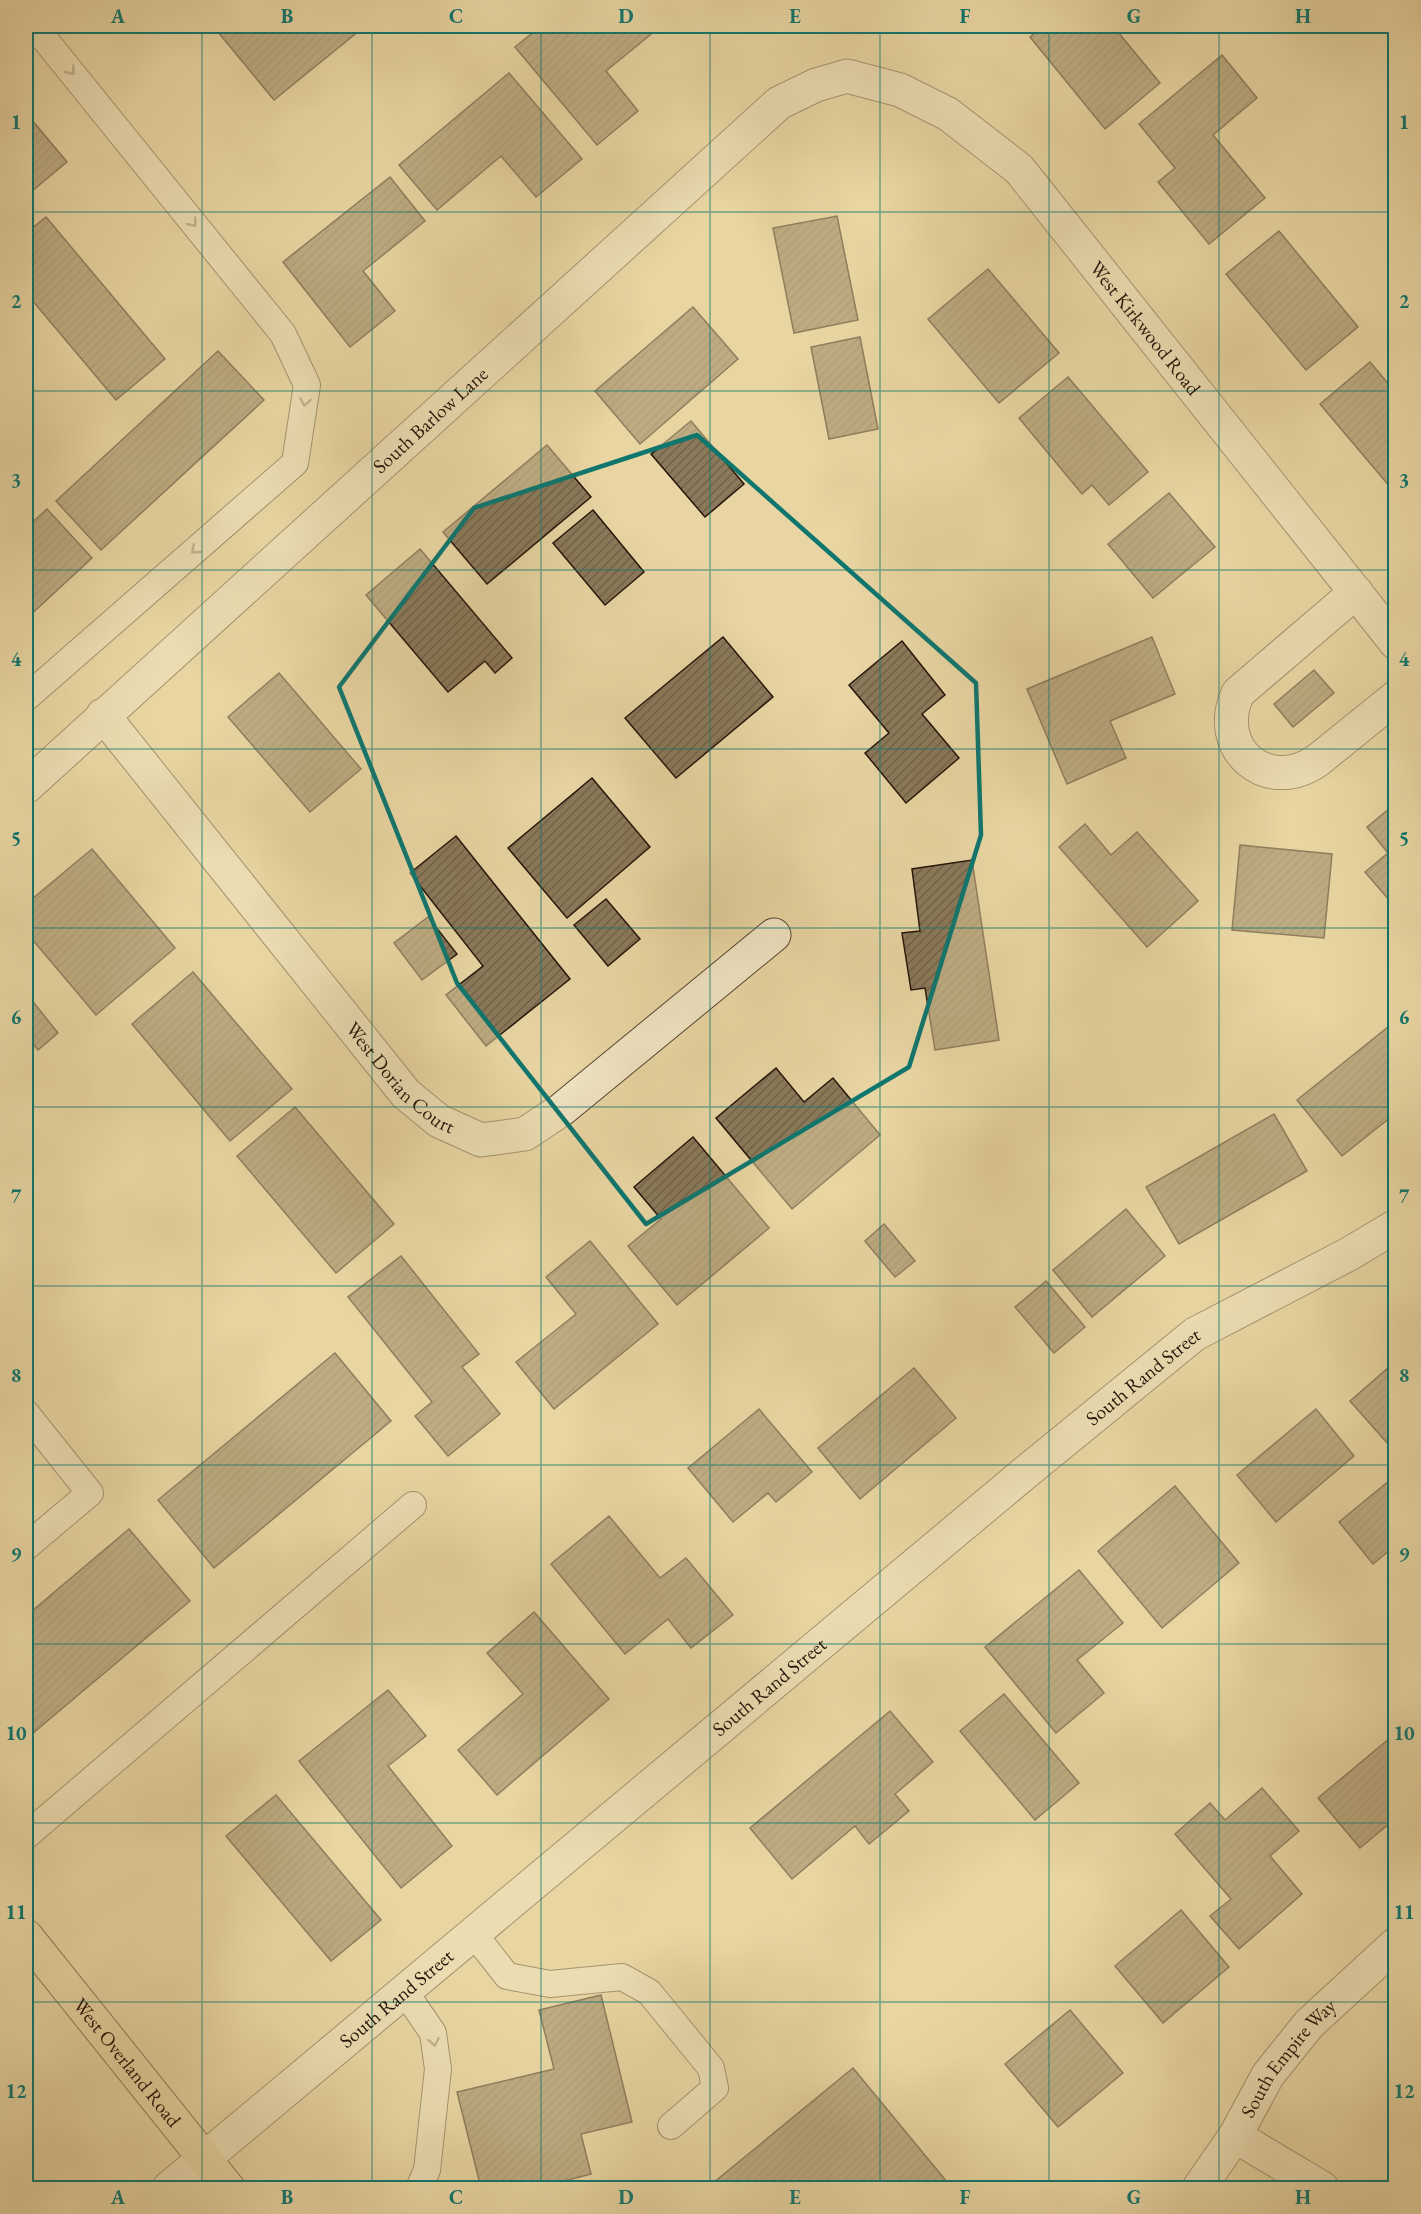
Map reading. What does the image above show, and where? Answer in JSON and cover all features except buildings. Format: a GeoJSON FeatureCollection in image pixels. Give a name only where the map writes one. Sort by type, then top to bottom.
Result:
{"type":"FeatureCollection","features":[{"type":"Feature","properties":{"kind":"main road","name":"West Overland Road"},"geometry":{"type":"LineString","coordinates":[[26,1936],[228,2188]]}},
{"type":"Feature","properties":{"kind":"street","name":"West Kirkwood Road"},"geometry":{"type":"LineString","coordinates":[[847,76],[900,90],[948,114],[1019,169],[1395,642]]}},
{"type":"Feature","properties":{"kind":"street","name":"South Barlow Lane"},"geometry":{"type":"LineString","coordinates":[[26,787],[779,103],[816,85],[847,76]]}},
{"type":"Feature","properties":{"kind":"street"},"geometry":{"type":"LineString","coordinates":[[1356,592],[1238,693],[1230,715],[1232,734],[1246,759],[1258,767],[1283,774],[1295,773],[1318,760],[1395,698]]}},
{"type":"Feature","properties":{"kind":"street","name":"West Dorian Court"},"geometry":{"type":"LineString","coordinates":[[103,715],[406,1094],[439,1121],[481,1140],[525,1134],[561,1110],[774,935]]}},
{"type":"Feature","properties":{"kind":"street","name":"South Rand Street"},"geometry":{"type":"LineString","coordinates":[[169,2188],[1026,1472],[1195,1334],[1348,1254],[1395,1226]]}},
{"type":"Feature","properties":{"kind":"street","name":"South Empire Way"},"geometry":{"type":"LineString","coordinates":[[1199,2188],[1235,2136],[1268,2075],[1309,2024],[1395,1944]]}},
{"type":"Feature","properties":{"kind":"street"},"geometry":{"type":"LineString","coordinates":[[1235,2136],[1322,2188]]}},
{"type":"Feature","properties":{"kind":"lane"},"geometry":{"type":"LineString","coordinates":[[26,698],[295,463],[307,385],[283,334],[34,26]]}},
{"type":"Feature","properties":{"kind":"lane"},"geometry":{"type":"LineString","coordinates":[[26,1413],[90,1493],[26,1547]]}},
{"type":"Feature","properties":{"kind":"lane"},"geometry":{"type":"LineString","coordinates":[[26,1836],[413,1505]]}},
{"type":"Feature","properties":{"kind":"lane"},"geometry":{"type":"LineString","coordinates":[[474,1934],[507,1976],[550,1984],[622,1977],[649,1992],[711,2068],[716,2088],[671,2126]]}},
{"type":"Feature","properties":{"kind":"lane"},"geometry":{"type":"LineString","coordinates":[[405,1992],[434,2033],[438,2069],[427,2170],[418,2188]]}},
{"type":"Feature","properties":{"kind":"highlighted area"},"geometry":{"type":"Polygon","coordinates":[[[697,435],[976,683],[981,835],[909,1067],[646,1224],[457,983],[339,687],[474,508],[697,435]]]}}]}
